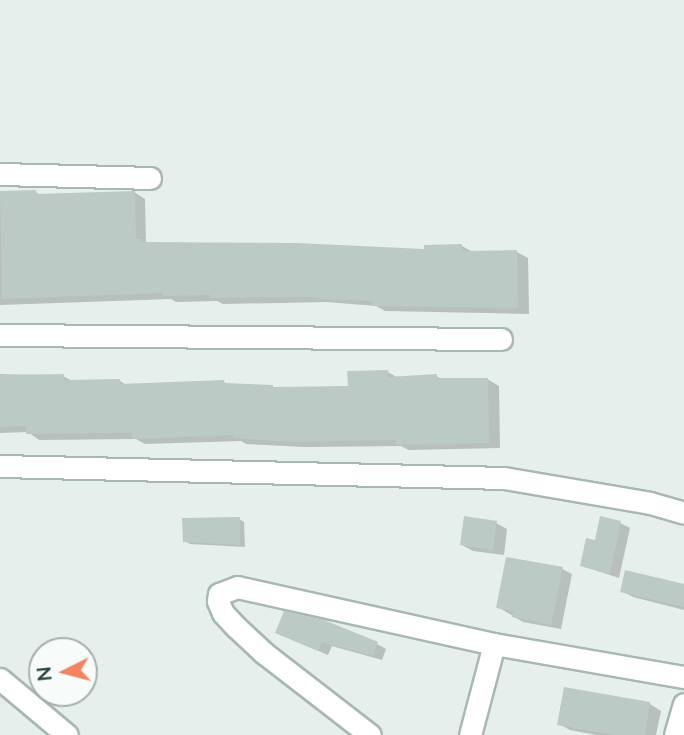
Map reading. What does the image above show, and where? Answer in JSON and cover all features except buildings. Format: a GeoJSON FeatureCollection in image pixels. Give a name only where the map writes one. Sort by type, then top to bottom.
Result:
{"type":"FeatureCollection","features":[{"type":"Feature","properties":{"kind":"street"},"geometry":{"type":"LineString","coordinates":[[0,174],[150,178]]}},
{"type":"Feature","properties":{"kind":"street"},"geometry":{"type":"LineString","coordinates":[[0,335],[502,339]]}},
{"type":"Feature","properties":{"kind":"street"},"geometry":{"type":"LineString","coordinates":[[0,466],[504,478],[650,503],[684,513]]}},
{"type":"Feature","properties":{"kind":"street"},"geometry":{"type":"LineString","coordinates":[[370,735],[282,668],[236,627],[223,612],[218,601],[219,594],[237,587],[494,644],[684,677]]}},
{"type":"Feature","properties":{"kind":"street"},"geometry":{"type":"LineString","coordinates":[[470,735],[494,644]]}},
{"type":"Feature","properties":{"kind":"street"},"geometry":{"type":"LineString","coordinates":[[0,679],[67,735]]}},
{"type":"Feature","properties":{"kind":"street"},"geometry":{"type":"LineString","coordinates":[[675,735],[684,704]]}}]}
